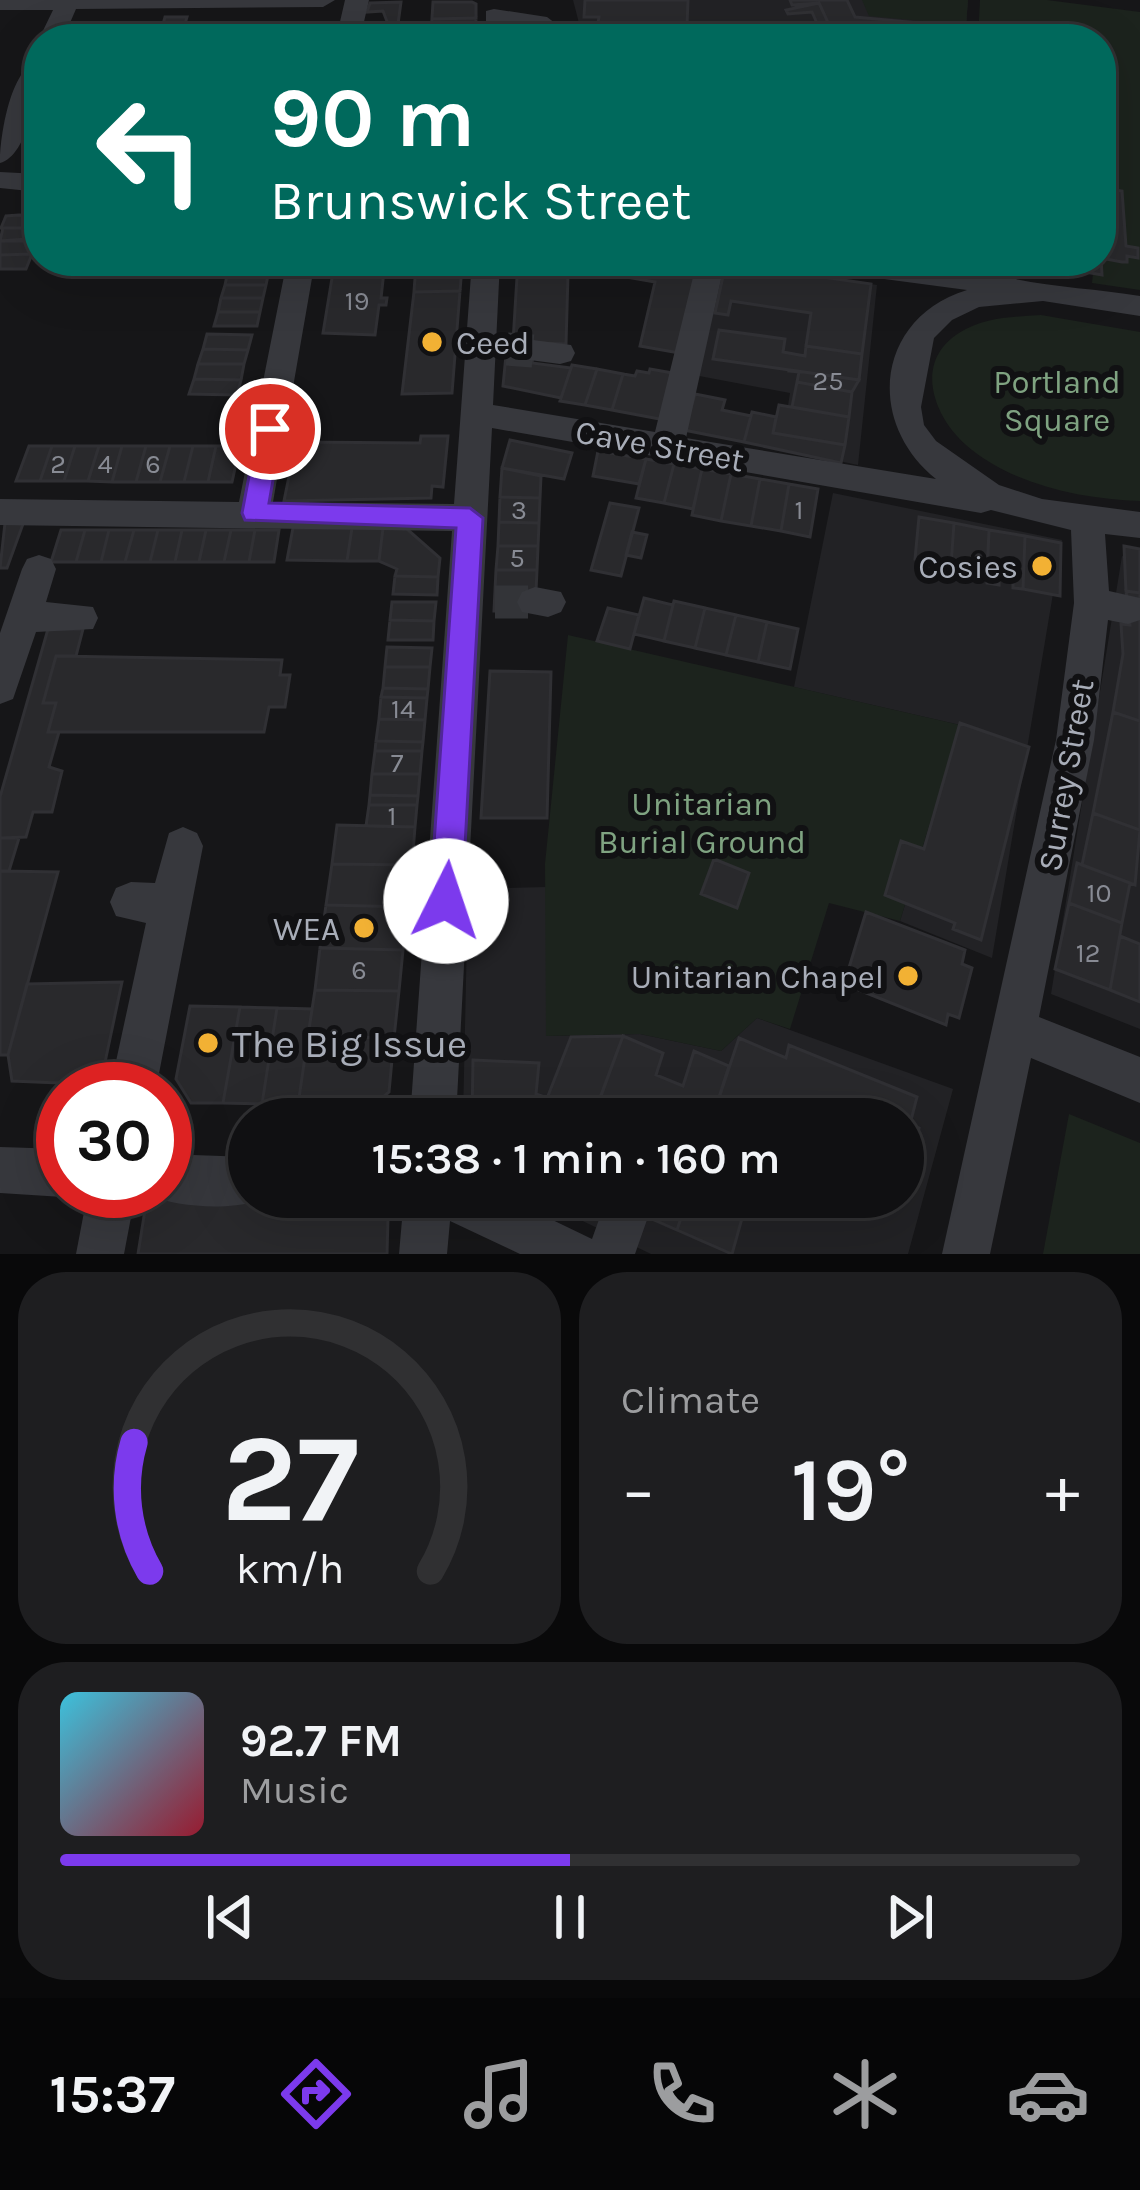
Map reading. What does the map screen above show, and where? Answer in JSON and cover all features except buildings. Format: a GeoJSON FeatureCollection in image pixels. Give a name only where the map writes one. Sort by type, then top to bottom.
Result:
{"type":"FeatureCollection","features":[{"type":"Feature","properties":{"kind":"street"},"geometry":{"type":"LineString","coordinates":[[0,2],[323,0]]}},
{"type":"Feature","properties":{"kind":"street"},"geometry":{"type":"LineString","coordinates":[[491,18],[536,10]]}},
{"type":"Feature","properties":{"kind":"street"},"geometry":{"type":"LineString","coordinates":[[0,154],[24,100]]}},
{"type":"Feature","properties":{"kind":"street"},"geometry":{"type":"LineString","coordinates":[[254,513],[298,276]]}},
{"type":"Feature","properties":{"kind":"street"},"geometry":{"type":"LineString","coordinates":[[435,1098],[482,602],[470,518],[476,414],[520,350],[492,276]]}},
{"type":"Feature","properties":{"kind":"street"},"geometry":{"type":"LineString","coordinates":[[668,446],[708,276]]}},
{"type":"Feature","properties":{"kind":"street"},"geometry":{"type":"LineString","coordinates":[[843,479],[884,467],[895,455],[904,413],[912,344],[904,295],[867,276]]}},
{"type":"Feature","properties":{"kind":"street"},"geometry":{"type":"LineString","coordinates":[[934,276],[1140,306]]}},
{"type":"Feature","properties":{"kind":"street"},"geometry":{"type":"LineString","coordinates":[[912,344],[930,321],[951,307],[1025,289]]}},
{"type":"Feature","properties":{"kind":"street"},"geometry":{"type":"LineString","coordinates":[[904,413],[926,450],[943,467],[988,495],[1017,506]]}},
{"type":"Feature","properties":{"kind":"street","name":"Cave Street"},"geometry":{"type":"LineString","coordinates":[[476,414],[843,479]]}},
{"type":"Feature","properties":{"kind":"street"},"geometry":{"type":"LineString","coordinates":[[843,479],[1140,525]]}},
{"type":"Feature","properties":{"kind":"street"},"geometry":{"type":"LineString","coordinates":[[0,512],[470,518]]}},
{"type":"Feature","properties":{"kind":"street","name":"Surrey Street"},"geometry":{"type":"LineString","coordinates":[[966,1254],[1075,740],[1110,606],[1087,518]]}},
{"type":"Feature","properties":{"kind":"street"},"geometry":{"type":"LineString","coordinates":[[0,688],[39,569]]}},
{"type":"Feature","properties":{"kind":"street"},"geometry":{"type":"LineString","coordinates":[[24,617],[80,618]]}},
{"type":"Feature","properties":{"kind":"street"},"geometry":{"type":"LineString","coordinates":[[136,1062],[151,903],[183,846]]}},
{"type":"Feature","properties":{"kind":"street"},"geometry":{"type":"LineString","coordinates":[[1016,1029],[1140,1080]]}},
{"type":"Feature","properties":{"kind":"street"},"geometry":{"type":"LineString","coordinates":[[0,1170],[36,1172]]}},
{"type":"Feature","properties":{"kind":"street"},"geometry":{"type":"LineString","coordinates":[[192,1179],[228,1180]]}},
{"type":"Feature","properties":{"kind":"street"},"geometry":{"type":"LineString","coordinates":[[100,1254],[107,1218]]}},
{"type":"Feature","properties":{"kind":"street"},"geometry":{"type":"LineString","coordinates":[[423,1254],[426,1218]]}},
{"type":"Feature","properties":{"kind":"street"},"geometry":{"type":"LineString","coordinates":[[497,1218],[574,1254]]}},
{"type":"Feature","properties":{"kind":"street"},"geometry":{"type":"LineString","coordinates":[[611,1254],[624,1218]]}},
{"type":"Feature","properties":{"kind":"shaded area"},"geometry":{"type":"Polygon","coordinates":[[[573,0],[968,0],[966,24],[579,24],[573,0]]]}},
{"type":"Feature","properties":{"kind":"shaded area"},"geometry":{"type":"Polygon","coordinates":[[[717,276],[818,276],[877,285],[858,465],[781,449],[790,393],[694,375],[717,276]]]}},
{"type":"Feature","properties":{"kind":"shaded area"},"geometry":{"type":"Polygon","coordinates":[[[833,493],[1062,540],[992,958],[900,921],[960,725],[794,687],[833,493]]]}},
{"type":"Feature","properties":{"kind":"shaded area"},"geometry":{"type":"Polygon","coordinates":[[[1122,556],[1140,559],[1140,1029],[1051,994],[1122,556]]]}},
{"type":"Feature","properties":{"kind":"shaded area"},"geometry":{"type":"Polygon","coordinates":[[[546,887],[547,1036],[640,1034],[721,1051],[757,1018],[953,1089],[924,1195],[924,1098],[463,1098],[468,889],[546,887]]]}},
{"type":"Feature","properties":{"kind":"shaded area"},"geometry":{"type":"Polygon","coordinates":[[[576,1218],[918,1218],[908,1254],[651,1254],[576,1218]]]}},
{"type":"Feature","properties":{"kind":"green space"},"geometry":{"type":"Polygon","coordinates":[[[862,0],[968,0],[966,24],[869,16],[862,0]]]}},
{"type":"Feature","properties":{"kind":"green space"},"geometry":{"type":"Polygon","coordinates":[[[980,0],[1047,0],[1140,12],[1140,290],[1092,283],[1093,276],[1116,276],[1116,261],[1138,257],[1138,248],[1126,246],[1122,191],[1116,190],[1116,24],[979,24],[980,0]]]}},
{"type":"Feature","properties":{"kind":"green space","name":"Portland Square"},"geometry":{"type":"Polygon","coordinates":[[[1041,315],[1140,332],[1140,501],[1074,493],[1010,473],[972,450],[939,409],[932,376],[944,345],[978,324],[1041,315]]]}},
{"type":"Feature","properties":{"kind":"green space","name":"Unitarian Burial Ground"},"geometry":{"type":"Polygon","coordinates":[[[568,635],[960,725],[900,921],[829,903],[790,1029],[757,1018],[721,1051],[640,1034],[546,1036],[545,864],[568,635]]]}},
{"type":"Feature","properties":{"kind":"green space"},"geometry":{"type":"Polygon","coordinates":[[[1069,1114],[1140,1143],[1140,1254],[1043,1254],[1069,1114]]]}},
{"type":"Feature","properties":{"kind":"tunnel"},"geometry":{"type":"LineString","coordinates":[[507,349],[533,351]]}},
{"type":"Feature","properties":{"kind":"tunnel"},"geometry":{"type":"LineString","coordinates":[[495,602],[535,602]]}},
{"type":"Feature","properties":{"kind":"place","name":"Ceed"},"geometry":{"type":"Point","coordinates":[432,342]}},
{"type":"Feature","properties":{"kind":"place","name":"Cosies"},"geometry":{"type":"Point","coordinates":[1042,566]}},
{"type":"Feature","properties":{"kind":"place","name":"WEA"},"geometry":{"type":"Point","coordinates":[364,928]}},
{"type":"Feature","properties":{"kind":"place","name":"Unitarian Chapel"},"geometry":{"type":"Point","coordinates":[908,976]}},
{"type":"Feature","properties":{"kind":"place","name":"The Big Issue"},"geometry":{"type":"Point","coordinates":[208,1043]}},
{"type":"Feature","properties":{"kind":"route"},"geometry":{"type":"LineString","coordinates":[[270,429],[254,513],[470,518],[446,901]]}}]}
